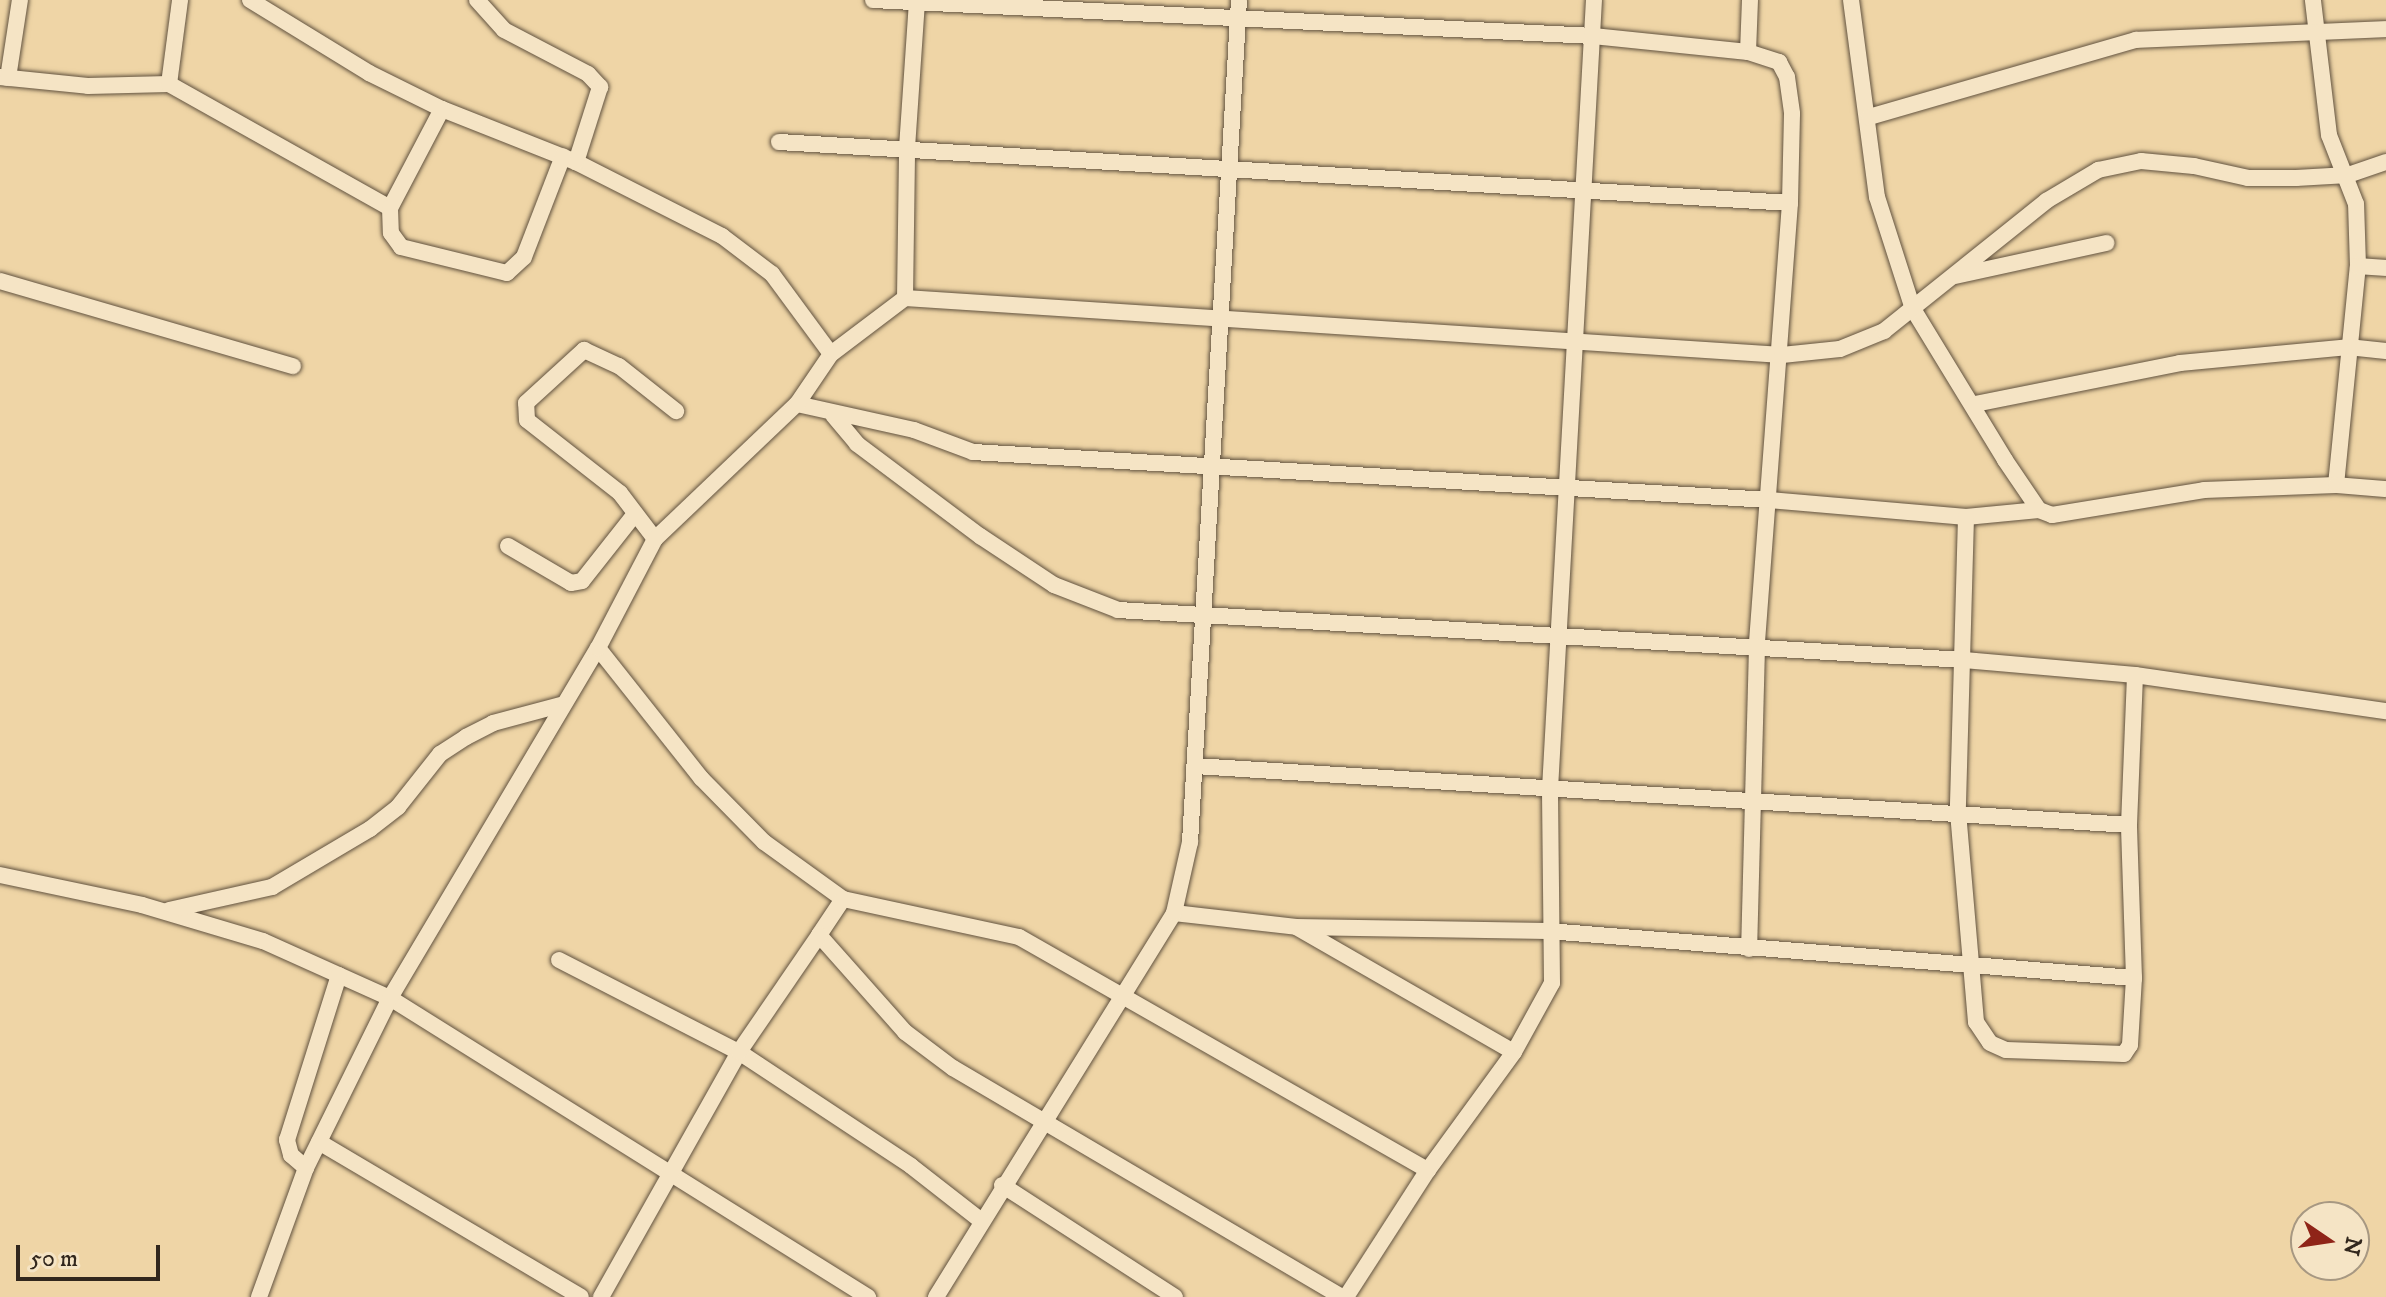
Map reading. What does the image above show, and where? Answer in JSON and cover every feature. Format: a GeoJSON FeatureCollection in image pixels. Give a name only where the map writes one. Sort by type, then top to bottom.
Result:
{"type":"FeatureCollection","features":[{"type":"Feature","properties":{"kind":"street"},"geometry":{"type":"LineString","coordinates":[[20,0],[4,77],[136,88],[169,84],[390,208]]}},
{"type":"Feature","properties":{"kind":"street"},"geometry":{"type":"LineString","coordinates":[[169,84],[180,0]]}},
{"type":"Feature","properties":{"kind":"street"},"geometry":{"type":"LineString","coordinates":[[250,0],[369,73],[442,109],[569,159],[753,256],[831,354]]}},
{"type":"Feature","properties":{"kind":"street"},"geometry":{"type":"LineString","coordinates":[[442,109],[390,208],[388,225],[401,247],[507,273],[524,257],[600,87],[588,74],[504,30],[477,0]]}},
{"type":"Feature","properties":{"kind":"street"},"geometry":{"type":"LineString","coordinates":[[873,0],[1238,9],[1593,36],[1748,52],[1779,62],[1787,77],[1790,203],[1782,355],[1757,647],[1749,949]]}},
{"type":"Feature","properties":{"kind":"street"},"geometry":{"type":"LineString","coordinates":[[819,935],[905,1032],[953,1068],[1344,1297],[1428,1170],[1514,1052],[1552,983],[1548,931],[1550,789],[1594,0]]}},
{"type":"Feature","properties":{"kind":"street"},"geometry":{"type":"LineString","coordinates":[[1748,52],[1750,0]]}},
{"type":"Feature","properties":{"kind":"street"},"geometry":{"type":"LineString","coordinates":[[1851,0],[1869,117],[1877,197],[1913,309],[2039,510]]}},
{"type":"Feature","properties":{"kind":"street"},"geometry":{"type":"LineString","coordinates":[[2313,0],[2320,33],[2329,135],[2348,175],[2356,204],[2358,266],[2336,485]]}},
{"type":"Feature","properties":{"kind":"street"},"geometry":{"type":"LineString","coordinates":[[905,298],[907,148],[917,2]]}},
{"type":"Feature","properties":{"kind":"street"},"geometry":{"type":"LineString","coordinates":[[936,1297],[980,1220],[1174,913],[1190,842],[1214,469],[1219,319],[1231,171],[1238,9]]}},
{"type":"Feature","properties":{"kind":"street"},"geometry":{"type":"LineString","coordinates":[[1869,117],[2136,40],[2386,29]]}},
{"type":"Feature","properties":{"kind":"street"},"geometry":{"type":"LineString","coordinates":[[779,142],[1790,203]]}},
{"type":"Feature","properties":{"kind":"street"},"geometry":{"type":"LineString","coordinates":[[280,1297],[262,1292],[306,1168],[390,998],[598,648],[655,539],[797,404],[831,354],[905,298],[1782,355],[1840,349],[1884,331],[2046,201],[2098,170],[2141,161],[2248,178],[2348,175],[2386,162]]}},
{"type":"Feature","properties":{"kind":"street"},"geometry":{"type":"LineString","coordinates":[[1953,276],[2106,243]]}},
{"type":"Feature","properties":{"kind":"street"},"geometry":{"type":"LineString","coordinates":[[2358,266],[2386,268]]}},
{"type":"Feature","properties":{"kind":"street"},"geometry":{"type":"LineString","coordinates":[[0,281],[293,366]]}},
{"type":"Feature","properties":{"kind":"street"},"geometry":{"type":"LineString","coordinates":[[1975,404],[2180,363],[2348,347],[2386,351]]}},
{"type":"Feature","properties":{"kind":"street"},"geometry":{"type":"LineString","coordinates":[[655,539],[620,493],[527,420],[526,403],[584,350],[619,366],[676,411]]}},
{"type":"Feature","properties":{"kind":"street"},"geometry":{"type":"LineString","coordinates":[[797,404],[833,415],[914,430],[973,452],[1214,469],[1769,500],[1966,517],[2039,510],[2070,514],[2204,490],[2336,485],[2386,489]]}},
{"type":"Feature","properties":{"kind":"street"},"geometry":{"type":"LineString","coordinates":[[833,415],[857,444],[1054,585],[1118,610],[1205,619],[1964,660],[2135,675],[2386,711]]}},
{"type":"Feature","properties":{"kind":"street"},"geometry":{"type":"LineString","coordinates":[[508,546],[571,583],[582,581],[635,514]]}},
{"type":"Feature","properties":{"kind":"street"},"geometry":{"type":"LineString","coordinates":[[1966,517],[1958,812],[1980,1032],[2006,1050],[2124,1054],[2130,1045],[2134,978],[2129,825],[2135,675]]}},
{"type":"Feature","properties":{"kind":"street"},"geometry":{"type":"LineString","coordinates":[[598,648],[712,788],[764,842],[843,899],[1019,937],[1122,992],[1428,1170]]}},
{"type":"Feature","properties":{"kind":"street"},"geometry":{"type":"LineString","coordinates":[[164,912],[272,887],[370,829],[398,807],[440,754],[466,737],[493,723],[564,704]]}},
{"type":"Feature","properties":{"kind":"street"},"geometry":{"type":"LineString","coordinates":[[1195,766],[1550,789],[1754,798],[2129,825]]}},
{"type":"Feature","properties":{"kind":"street"},"geometry":{"type":"LineString","coordinates":[[0,875],[164,912],[263,941],[390,998],[868,1297]]}},
{"type":"Feature","properties":{"kind":"street"},"geometry":{"type":"LineString","coordinates":[[601,1297],[739,1052],[843,899]]}},
{"type":"Feature","properties":{"kind":"street"},"geometry":{"type":"LineString","coordinates":[[1174,913],[1296,927],[1548,931],[2134,978]]}},
{"type":"Feature","properties":{"kind":"street"},"geometry":{"type":"LineString","coordinates":[[1296,927],[1514,1052]]}},
{"type":"Feature","properties":{"kind":"street"},"geometry":{"type":"LineString","coordinates":[[559,960],[739,1052],[911,1166],[980,1220]]}},
{"type":"Feature","properties":{"kind":"street"},"geometry":{"type":"LineString","coordinates":[[306,1168],[291,1155],[287,1140],[339,975]]}},
{"type":"Feature","properties":{"kind":"street"},"geometry":{"type":"LineString","coordinates":[[319,1142],[581,1297]]}},
{"type":"Feature","properties":{"kind":"street"},"geometry":{"type":"LineString","coordinates":[[1002,1185],[1175,1297]]}}]}
